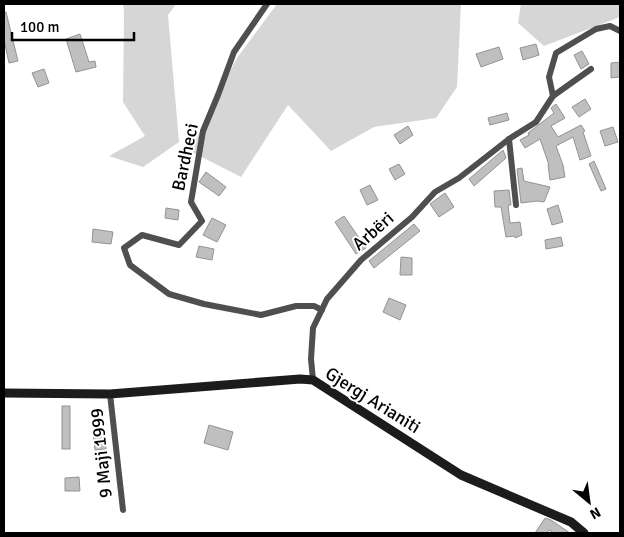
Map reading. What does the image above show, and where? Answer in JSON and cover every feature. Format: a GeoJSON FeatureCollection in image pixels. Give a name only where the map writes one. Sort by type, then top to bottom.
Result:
{"type":"FeatureCollection","features":[{"type":"Feature","properties":{"kind":"main road","name":"Gjergj Arianiti"},"geometry":{"type":"LineString","coordinates":[[4,393],[110,394],[300,379],[313,380],[461,475],[571,522],[584,533]]}},
{"type":"Feature","properties":{"kind":"street","name":"Bardheci"},"geometry":{"type":"LineString","coordinates":[[267,4],[234,52],[202,131],[191,202],[202,220],[179,245],[142,235],[124,248],[130,265],[169,294],[204,304],[261,315],[296,306],[314,306],[322,310]]}},
{"type":"Feature","properties":{"kind":"street"},"geometry":{"type":"LineString","coordinates":[[590,69],[553,96],[549,77],[556,53],[596,29],[610,26],[620,31]]}},
{"type":"Feature","properties":{"kind":"street","name":"Arbëri"},"geometry":{"type":"LineString","coordinates":[[313,380],[311,358],[314,328],[327,299],[361,260],[412,217],[435,192],[459,178],[509,139],[536,122],[553,96]]}},
{"type":"Feature","properties":{"kind":"street"},"geometry":{"type":"LineString","coordinates":[[509,139],[516,205]]}},
{"type":"Feature","properties":{"kind":"street","name":"9 Maji 1999"},"geometry":{"type":"LineString","coordinates":[[110,394],[123,510]]}},
{"type":"Feature","properties":{"kind":"shaded area"},"geometry":{"type":"Polygon","coordinates":[[[123,4],[176,4],[168,15],[179,142],[143,167],[109,156],[145,136],[123,102],[123,4]]]}},
{"type":"Feature","properties":{"kind":"shaded area"},"geometry":{"type":"Polygon","coordinates":[[[277,4],[461,4],[457,87],[436,118],[374,127],[331,151],[288,105],[241,177],[190,151],[237,58],[277,4]]]}},
{"type":"Feature","properties":{"kind":"shaded area"},"geometry":{"type":"Polygon","coordinates":[[[521,4],[620,4],[620,17],[544,46],[518,23],[521,4]]]}},
{"type":"Feature","properties":{"kind":"building"},"geometry":{"type":"Polygon","coordinates":[[[4,12],[6,12],[18,61],[9,63],[4,40],[4,12]]]}},
{"type":"Feature","properties":{"kind":"building"},"geometry":{"type":"Polygon","coordinates":[[[80,34],[89,62],[95,61],[96,67],[76,72],[66,39],[80,34]]]}},
{"type":"Feature","properties":{"kind":"building"},"geometry":{"type":"Polygon","coordinates":[[[536,44],[539,55],[523,60],[520,48],[536,44]]]}},
{"type":"Feature","properties":{"kind":"building"},"geometry":{"type":"Polygon","coordinates":[[[499,47],[503,59],[481,67],[476,54],[499,47]]]}},
{"type":"Feature","properties":{"kind":"building"},"geometry":{"type":"Polygon","coordinates":[[[582,51],[589,64],[581,69],[574,55],[582,51]]]}},
{"type":"Feature","properties":{"kind":"building"},"geometry":{"type":"Polygon","coordinates":[[[620,62],[620,77],[611,78],[611,63],[620,62]]]}},
{"type":"Feature","properties":{"kind":"building"},"geometry":{"type":"Polygon","coordinates":[[[44,69],[49,83],[38,87],[32,73],[44,69]]]}},
{"type":"Feature","properties":{"kind":"building"},"geometry":{"type":"Polygon","coordinates":[[[585,99],[591,109],[579,117],[572,107],[585,99]]]}},
{"type":"Feature","properties":{"kind":"building"},"geometry":{"type":"Polygon","coordinates":[[[556,104],[565,118],[551,126],[558,137],[581,125],[585,131],[583,132],[591,156],[580,160],[573,137],[556,146],[565,177],[550,180],[549,165],[540,139],[525,148],[520,140],[529,135],[528,133],[554,113],[551,108],[556,104]]]}},
{"type":"Feature","properties":{"kind":"building"},"geometry":{"type":"Polygon","coordinates":[[[507,113],[509,120],[490,125],[488,118],[507,113]]]}},
{"type":"Feature","properties":{"kind":"building"},"geometry":{"type":"Polygon","coordinates":[[[408,126],[413,135],[400,144],[394,135],[408,126]]]}},
{"type":"Feature","properties":{"kind":"building"},"geometry":{"type":"Polygon","coordinates":[[[613,127],[618,142],[605,146],[600,131],[613,127]]]}},
{"type":"Feature","properties":{"kind":"building"},"geometry":{"type":"Polygon","coordinates":[[[503,150],[506,158],[474,186],[469,179],[503,150]]]}},
{"type":"Feature","properties":{"kind":"building"},"geometry":{"type":"Polygon","coordinates":[[[594,161],[606,189],[601,191],[589,164],[594,161]]]}},
{"type":"Feature","properties":{"kind":"building"},"geometry":{"type":"Polygon","coordinates":[[[399,164],[405,174],[395,180],[389,169],[399,164]]]}},
{"type":"Feature","properties":{"kind":"building"},"geometry":{"type":"Polygon","coordinates":[[[522,168],[524,181],[550,187],[544,202],[521,203],[517,169],[522,168]]]}},
{"type":"Feature","properties":{"kind":"building"},"geometry":{"type":"Polygon","coordinates":[[[206,172],[226,187],[219,196],[199,182],[206,172]]]}},
{"type":"Feature","properties":{"kind":"building"},"geometry":{"type":"Polygon","coordinates":[[[370,185],[378,200],[367,205],[360,190],[370,185]]]}},
{"type":"Feature","properties":{"kind":"building"},"geometry":{"type":"Polygon","coordinates":[[[509,190],[511,205],[508,205],[510,223],[520,222],[522,235],[515,238],[515,236],[506,237],[501,207],[495,207],[494,191],[509,190]]]}},
{"type":"Feature","properties":{"kind":"building"},"geometry":{"type":"Polygon","coordinates":[[[445,193],[454,207],[439,217],[430,204],[445,193]]]}},
{"type":"Feature","properties":{"kind":"building"},"geometry":{"type":"Polygon","coordinates":[[[558,205],[563,222],[552,225],[547,209],[558,205]]]}},
{"type":"Feature","properties":{"kind":"building"},"geometry":{"type":"Polygon","coordinates":[[[166,208],[179,210],[178,220],[165,218],[166,208]]]}},
{"type":"Feature","properties":{"kind":"building"},"geometry":{"type":"Polygon","coordinates":[[[344,216],[366,248],[356,254],[335,222],[344,216]]]}},
{"type":"Feature","properties":{"kind":"building"},"geometry":{"type":"Polygon","coordinates":[[[212,218],[226,225],[217,242],[203,235],[212,218]]]}},
{"type":"Feature","properties":{"kind":"building"},"geometry":{"type":"Polygon","coordinates":[[[414,224],[420,231],[374,268],[369,261],[414,224]]]}},
{"type":"Feature","properties":{"kind":"building"},"geometry":{"type":"Polygon","coordinates":[[[93,229],[113,232],[111,244],[92,242],[93,229]]]}},
{"type":"Feature","properties":{"kind":"building"},"geometry":{"type":"Polygon","coordinates":[[[561,237],[563,246],[546,249],[545,240],[561,237]]]}},
{"type":"Feature","properties":{"kind":"building"},"geometry":{"type":"Polygon","coordinates":[[[199,246],[214,249],[212,260],[196,257],[199,246]]]}},
{"type":"Feature","properties":{"kind":"building"},"geometry":{"type":"Polygon","coordinates":[[[401,257],[412,258],[412,275],[400,275],[401,257]]]}},
{"type":"Feature","properties":{"kind":"building"},"geometry":{"type":"Polygon","coordinates":[[[389,298],[406,305],[400,320],[383,312],[389,298]]]}},
{"type":"Feature","properties":{"kind":"building"},"geometry":{"type":"Polygon","coordinates":[[[62,406],[70,406],[70,449],[62,449],[62,406]]]}},
{"type":"Feature","properties":{"kind":"building"},"geometry":{"type":"Polygon","coordinates":[[[209,425],[233,432],[228,450],[204,443],[209,425]]]}},
{"type":"Feature","properties":{"kind":"building"},"geometry":{"type":"Polygon","coordinates":[[[104,431],[106,449],[95,450],[93,432],[104,431]]]}},
{"type":"Feature","properties":{"kind":"building"},"geometry":{"type":"Polygon","coordinates":[[[79,477],[80,491],[65,491],[65,478],[79,477]]]}},
{"type":"Feature","properties":{"kind":"building"},"geometry":{"type":"Polygon","coordinates":[[[545,518],[570,533],[554,533],[549,530],[547,533],[535,533],[545,518]]]}}]}
